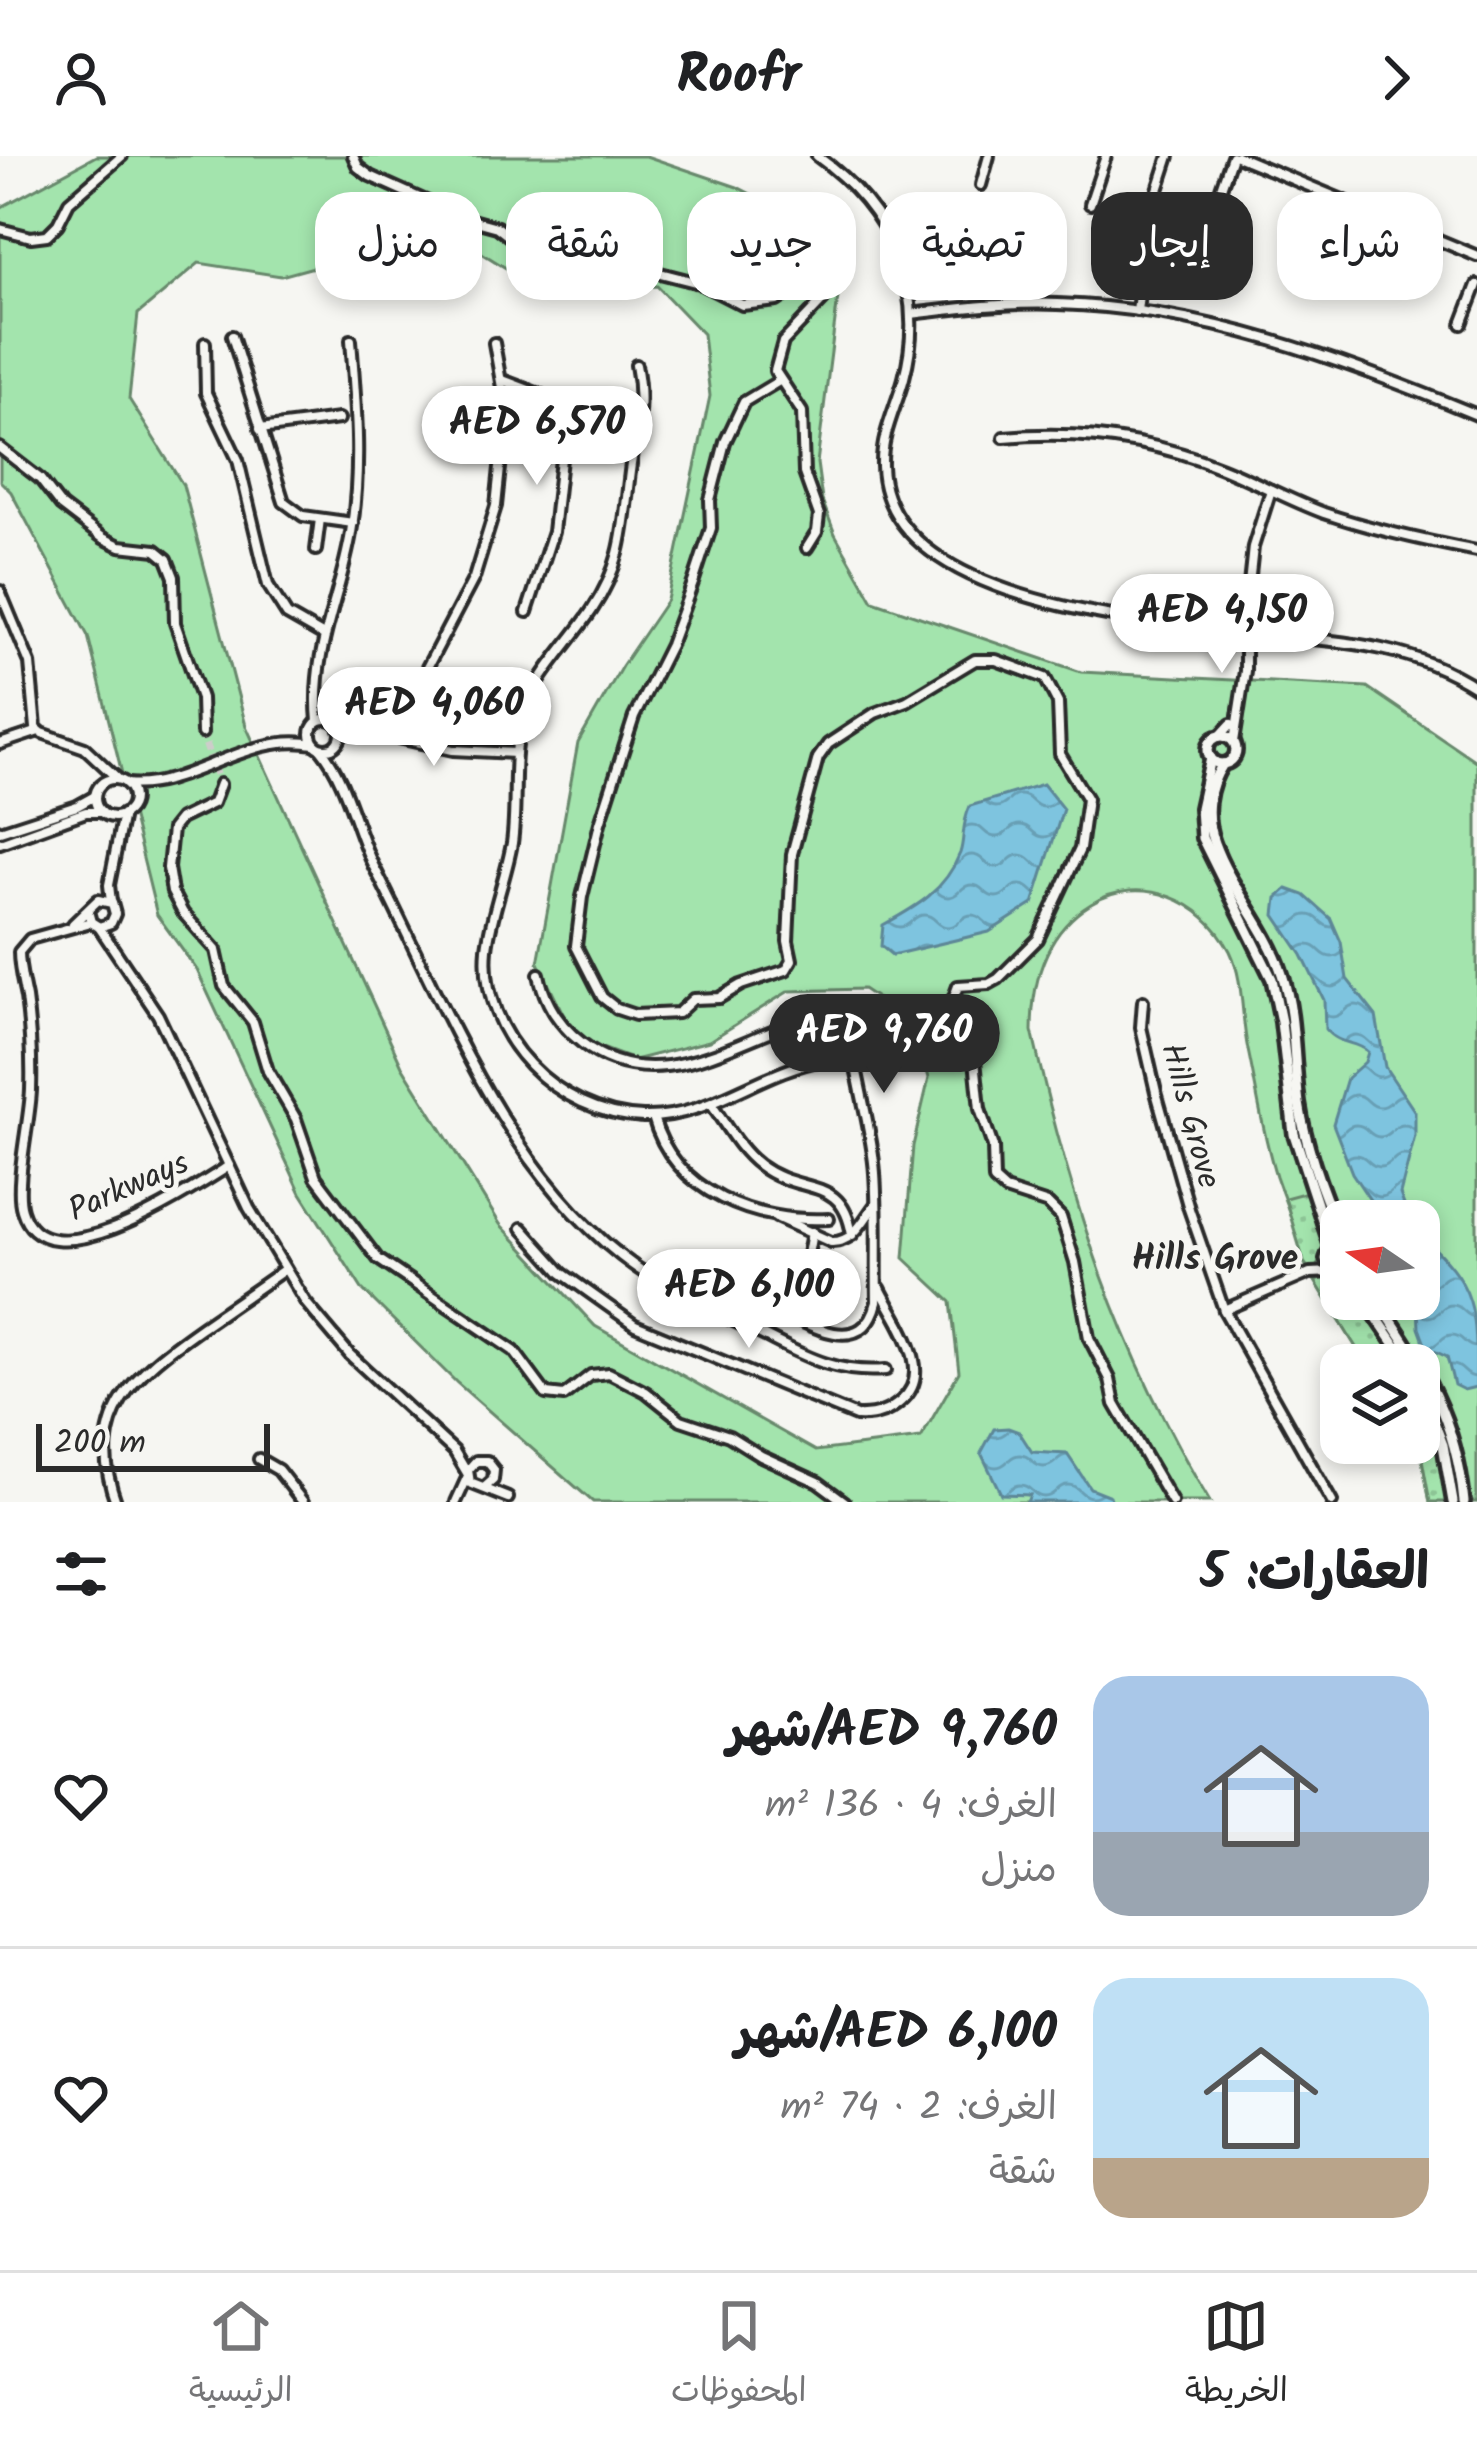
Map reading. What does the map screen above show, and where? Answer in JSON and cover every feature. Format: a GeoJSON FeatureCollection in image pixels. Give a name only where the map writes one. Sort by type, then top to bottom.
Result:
{"type":"FeatureCollection","features":[{"type":"Feature","properties":{"kind":"street"},"geometry":{"type":"LineString","coordinates":[[0,229],[31,237],[47,235],[73,198],[122,156]]}},
{"type":"Feature","properties":{"kind":"street"},"geometry":{"type":"LineString","coordinates":[[353,156],[366,174],[464,218],[496,226],[546,260],[629,265],[699,283],[742,305],[777,301],[806,280],[823,286],[824,299],[783,342],[776,363],[779,381],[792,391],[802,412],[805,473],[819,514],[817,532],[807,548]]}},
{"type":"Feature","properties":{"kind":"street"},"geometry":{"type":"LineString","coordinates":[[818,156],[858,189],[885,226],[903,268],[911,314],[907,365],[884,436],[882,462],[888,497],[909,532],[960,570],[1006,589],[1118,616],[1249,636],[1351,641],[1447,670],[1477,688]]}},
{"type":"Feature","properties":{"kind":"street"},"geometry":{"type":"LineString","coordinates":[[981,185],[988,156]]}},
{"type":"Feature","properties":{"kind":"street"},"geometry":{"type":"LineString","coordinates":[[1090,204],[1106,156]]}},
{"type":"Feature","properties":{"kind":"street"},"geometry":{"type":"LineString","coordinates":[[1137,310],[1148,221],[1168,156]]}},
{"type":"Feature","properties":{"kind":"street"},"geometry":{"type":"LineString","coordinates":[[1221,192],[1235,156],[1325,192]]}},
{"type":"Feature","properties":{"kind":"street"},"geometry":{"type":"LineString","coordinates":[[1443,242],[1477,256]]}},
{"type":"Feature","properties":{"kind":"street"},"geometry":{"type":"LineString","coordinates":[[1462,324],[1477,285]]}},
{"type":"Feature","properties":{"kind":"street"},"geometry":{"type":"LineString","coordinates":[[911,314],[1034,303],[1137,310],[1220,327],[1333,359],[1477,415]]}},
{"type":"Feature","properties":{"kind":"street"},"geometry":{"type":"LineString","coordinates":[[232,337],[284,502],[297,514],[353,524]]}},
{"type":"Feature","properties":{"kind":"street"},"geometry":{"type":"LineString","coordinates":[[351,340],[358,442],[353,524],[322,634],[315,726],[318,746],[336,770],[361,839],[520,1147],[560,1198],[618,1253],[706,1309],[821,1364],[853,1371],[886,1370]]}},
{"type":"Feature","properties":{"kind":"street"},"geometry":{"type":"LineString","coordinates":[[410,740],[422,677],[468,592],[492,522],[506,440],[504,381],[494,343]]}},
{"type":"Feature","properties":{"kind":"street"},"geometry":{"type":"LineString","coordinates":[[206,344],[206,392],[238,460],[271,593],[294,621],[322,634]]}},
{"type":"Feature","properties":{"kind":"street"},"geometry":{"type":"LineString","coordinates":[[636,365],[642,408],[620,554],[592,611],[537,684],[523,718],[516,754],[514,826],[487,948],[498,1014],[525,1059],[554,1086],[601,1110],[653,1117],[711,1104],[778,1072],[823,1060]]}},
{"type":"Feature","properties":{"kind":"street"},"geometry":{"type":"LineString","coordinates":[[504,381],[557,402],[566,413],[554,532],[527,612]]}},
{"type":"Feature","properties":{"kind":"street"},"geometry":{"type":"LineString","coordinates":[[779,381],[745,402],[725,442],[710,500],[711,528],[694,580],[670,645],[634,718],[600,823],[580,903],[578,954],[602,998],[634,1015],[673,1014],[693,999],[719,998],[786,970],[792,960],[788,941],[792,854],[818,758],[828,744],[875,713],[908,701],[975,661],[997,660],[1045,678],[1058,703],[1060,754],[1087,800],[1080,849],[1038,939],[998,979],[958,986],[951,1005],[965,1025],[975,1060],[980,1109],[993,1147],[994,1180],[1005,1190],[1048,1204],[1061,1217],[1089,1338],[1110,1379],[1114,1404],[1172,1502]]}},
{"type":"Feature","properties":{"kind":"street"},"geometry":{"type":"LineString","coordinates":[[260,430],[338,419]]}},
{"type":"Feature","properties":{"kind":"street"},"geometry":{"type":"LineString","coordinates":[[1004,437],[1075,434],[1136,441],[1194,458],[1324,513],[1477,551]]}},
{"type":"Feature","properties":{"kind":"street"},"geometry":{"type":"LineString","coordinates":[[0,448],[40,479],[61,506],[104,538],[120,546],[156,550],[167,560],[174,577],[175,623],[201,698],[202,733]]}},
{"type":"Feature","properties":{"kind":"street"},"geometry":{"type":"LineString","coordinates":[[1245,622],[1253,547],[1271,490]]}},
{"type":"Feature","properties":{"kind":"street"},"geometry":{"type":"LineString","coordinates":[[316,550],[320,519]]}},
{"type":"Feature","properties":{"kind":"street"},"geometry":{"type":"LineString","coordinates":[[0,591],[30,663],[34,723],[39,731]]}},
{"type":"Feature","properties":{"kind":"street"},"geometry":{"type":"LineString","coordinates":[[1236,632],[1245,622]]}},
{"type":"Feature","properties":{"kind":"street"},"geometry":{"type":"LineString","coordinates":[[1245,622],[1252,626],[1235,717],[1235,756],[1223,764],[1209,797],[1210,830],[1282,975],[1294,1031],[1303,1126],[1326,1200]]}},
{"type":"Feature","properties":{"kind":"street"},"geometry":{"type":"LineString","coordinates":[[318,696],[335,722],[336,770]]}},
{"type":"Feature","properties":{"kind":"street"},"geometry":{"type":"LineString","coordinates":[[1235,717],[1210,743],[1200,808],[1202,838],[1272,979],[1282,1022],[1294,1134],[1320,1221]]}},
{"type":"Feature","properties":{"kind":"street"},"geometry":{"type":"LineString","coordinates":[[113,921],[92,920],[96,901],[110,880],[123,814],[154,784],[335,722],[357,732],[452,750],[516,754]]}},
{"type":"Feature","properties":{"kind":"street"},"geometry":{"type":"LineString","coordinates":[[0,744],[39,731],[71,740],[123,782],[133,801]]}},
{"type":"Feature","properties":{"kind":"street"},"geometry":{"type":"LineString","coordinates":[[290,741],[318,746],[339,743],[357,732]]}},
{"type":"Feature","properties":{"kind":"street"},"geometry":{"type":"LineString","coordinates":[[1220,736],[1234,742]]}},
{"type":"Feature","properties":{"kind":"street"},"geometry":{"type":"LineString","coordinates":[[0,831],[77,806],[96,795],[102,783],[97,758]]}},
{"type":"Feature","properties":{"kind":"street"},"geometry":{"type":"LineString","coordinates":[[1211,758],[1223,764]]}},
{"type":"Feature","properties":{"kind":"street"},"geometry":{"type":"LineString","coordinates":[[102,783],[154,784]]}},
{"type":"Feature","properties":{"kind":"street"},"geometry":{"type":"LineString","coordinates":[[220,784],[213,803],[180,819],[172,829],[168,868],[172,892],[183,913],[216,950],[229,995],[254,1022],[268,1071],[296,1119],[316,1177],[371,1252],[514,1351],[546,1394],[564,1396],[591,1375],[609,1373],[646,1392],[681,1420],[729,1436],[818,1482],[845,1502]]}},
{"type":"Feature","properties":{"kind":"street"},"geometry":{"type":"LineString","coordinates":[[96,795],[119,837]]}},
{"type":"Feature","properties":{"kind":"street"},"geometry":{"type":"LineString","coordinates":[[0,844],[86,812],[123,814]]}},
{"type":"Feature","properties":{"kind":"street","name":"Parkways"},"geometry":{"type":"LineString","coordinates":[[110,880],[115,948]]}},
{"type":"Feature","properties":{"kind":"street"},"geometry":{"type":"LineString","coordinates":[[96,901],[112,903]]}},
{"type":"Feature","properties":{"kind":"street","name":"Parkways"},"geometry":{"type":"LineString","coordinates":[[230,1166],[143,1215],[75,1241],[44,1237],[25,1218],[20,1190],[31,1071],[19,952],[30,939],[92,920],[158,1015],[230,1166],[249,1208],[285,1269],[339,1343],[454,1451],[467,1474],[483,1487]]}},
{"type":"Feature","properties":{"kind":"street"},"geometry":{"type":"LineString","coordinates":[[539,974],[550,1008],[568,1030],[593,1051],[629,1066],[696,1062],[802,1019],[834,1024],[846,1036],[874,1157],[877,1281],[873,1316],[854,1333],[818,1330],[747,1292],[706,1309]]}},
{"type":"Feature","properties":{"kind":"street","name":"Hills Grove"},"geometry":{"type":"LineString","coordinates":[[1143,1000],[1142,1027],[1156,1091],[1224,1310],[1332,1502]]}},
{"type":"Feature","properties":{"kind":"street"},"geometry":{"type":"LineString","coordinates":[[711,1104],[745,1152],[762,1167],[839,1199],[847,1209],[852,1235]]}},
{"type":"Feature","properties":{"kind":"street"},"geometry":{"type":"LineString","coordinates":[[653,1117],[662,1144],[689,1176],[725,1201],[775,1216],[835,1243],[852,1235],[875,1204]]}},
{"type":"Feature","properties":{"kind":"street"},"geometry":{"type":"LineString","coordinates":[[775,1216],[829,1219]]}},
{"type":"Feature","properties":{"kind":"street"},"geometry":{"type":"LineString","coordinates":[[522,1228],[562,1273],[634,1325],[856,1416],[873,1416],[895,1406],[910,1393],[916,1376],[915,1358],[877,1281]]}},
{"type":"Feature","properties":{"kind":"street"},"geometry":{"type":"LineString","coordinates":[[806,1265],[812,1232]]}},
{"type":"Feature","properties":{"kind":"street"},"geometry":{"type":"LineString","coordinates":[[1310,1274],[1320,1260]]}},
{"type":"Feature","properties":{"kind":"street"},"geometry":{"type":"LineString","coordinates":[[116,1502],[106,1469],[106,1444],[124,1390],[155,1359],[285,1269]]}},
{"type":"Feature","properties":{"kind":"street"},"geometry":{"type":"LineString","coordinates":[[1224,1310],[1320,1274]]}},
{"type":"Feature","properties":{"kind":"street"},"geometry":{"type":"LineString","coordinates":[[1391,1320],[1440,1400],[1454,1438],[1464,1502]]}},
{"type":"Feature","properties":{"kind":"street"},"geometry":{"type":"LineString","coordinates":[[1440,1436],[1453,1502]]}},
{"type":"Feature","properties":{"kind":"street","name":"Parkways"},"geometry":{"type":"LineString","coordinates":[[454,1451],[490,1463],[494,1477]]}},
{"type":"Feature","properties":{"kind":"street"},"geometry":{"type":"LineString","coordinates":[[259,1459],[284,1476],[303,1502]]}},
{"type":"Feature","properties":{"kind":"street"},"geometry":{"type":"LineString","coordinates":[[458,1500],[476,1461]]}},
{"type":"Feature","properties":{"kind":"street"},"geometry":{"type":"LineString","coordinates":[[458,1500],[494,1477],[510,1500]]}},
{"type":"Feature","properties":{"kind":"street"},"geometry":{"type":"LineString","coordinates":[[483,1487],[510,1500]]}},
{"type":"Feature","properties":{"kind":"green space"},"geometry":{"type":"Polygon","coordinates":[[[96,156],[646,156],[747,192],[687,192],[687,300],[838,300],[817,463],[822,500],[835,534],[873,601],[1081,672],[1367,687],[1477,762],[1477,1502],[1430,1502],[1423,1464],[1440,1464],[1440,1344],[1354,1344],[1339,1320],[1440,1320],[1440,1200],[1320,1200],[1320,1288],[1304,1262],[1267,1145],[1230,951],[1219,933],[1188,906],[1170,897],[1130,891],[1091,904],[1052,943],[1039,976],[1032,1031],[1063,1156],[1101,1274],[1149,1388],[1210,1502],[593,1502],[457,1383],[362,1289],[301,1193],[197,970],[157,915],[88,636],[11,492],[0,481],[0,208],[96,156]],[[315,192],[315,267],[281,276],[199,263],[138,314],[129,399],[183,485],[246,726],[402,1066],[500,1224],[595,1326],[816,1451],[921,1438],[959,1372],[951,1302],[904,1258],[913,1146],[929,1078],[914,1023],[863,989],[789,991],[709,1041],[634,1060],[575,1038],[538,963],[578,743],[667,600],[710,396],[703,334],[663,292],[663,192],[506,192],[506,268],[482,253],[482,192],[315,192]]]}},
{"type":"Feature","properties":{"kind":"green space"},"geometry":{"type":"Polygon","coordinates":[[[1307,1192],[1319,1223],[1320,1260],[1311,1272],[1304,1262],[1285,1198],[1307,1192]]]}},
{"type":"Feature","properties":{"kind":"green space"},"geometry":{"type":"Polygon","coordinates":[[[1339,1320],[1373,1320],[1389,1344],[1354,1344],[1339,1320]]]}},
{"type":"Feature","properties":{"kind":"green space"},"geometry":{"type":"Polygon","coordinates":[[[1440,1449],[1449,1502],[1430,1502],[1423,1464],[1440,1464],[1440,1449]]]}},
{"type":"Feature","properties":{"kind":"water"},"geometry":{"type":"Polygon","coordinates":[[[1043,784],[1063,809],[1033,904],[989,932],[892,955],[881,946],[883,925],[928,896],[954,866],[970,806],[1043,784]]]}},
{"type":"Feature","properties":{"kind":"water"},"geometry":{"type":"Polygon","coordinates":[[[1287,889],[1304,895],[1331,919],[1341,942],[1347,979],[1376,1016],[1385,1067],[1415,1112],[1402,1200],[1370,1200],[1352,1173],[1333,1124],[1347,1078],[1365,1062],[1368,1052],[1325,1029],[1324,1000],[1275,915],[1277,898],[1287,889]]]}},
{"type":"Feature","properties":{"kind":"water"},"geometry":{"type":"Polygon","coordinates":[[[1440,1254],[1470,1300],[1476,1387],[1464,1390],[1454,1385],[1440,1344],[1425,1344],[1419,1320],[1440,1320],[1440,1254]]]}},
{"type":"Feature","properties":{"kind":"water"},"geometry":{"type":"Polygon","coordinates":[[[994,1429],[1019,1432],[1032,1452],[1067,1454],[1090,1488],[1110,1496],[1112,1502],[1027,1502],[1030,1495],[1001,1494],[981,1453],[994,1429]]]}},
{"type":"Feature","properties":{"kind":"tunnel"},"geometry":{"type":"LineString","coordinates":[[202,733],[220,784]]}},
{"type":"Feature","properties":{"kind":"district","name":"Hills Grove"},"geometry":{"type":"Point","coordinates":[1215,1259]}}]}
